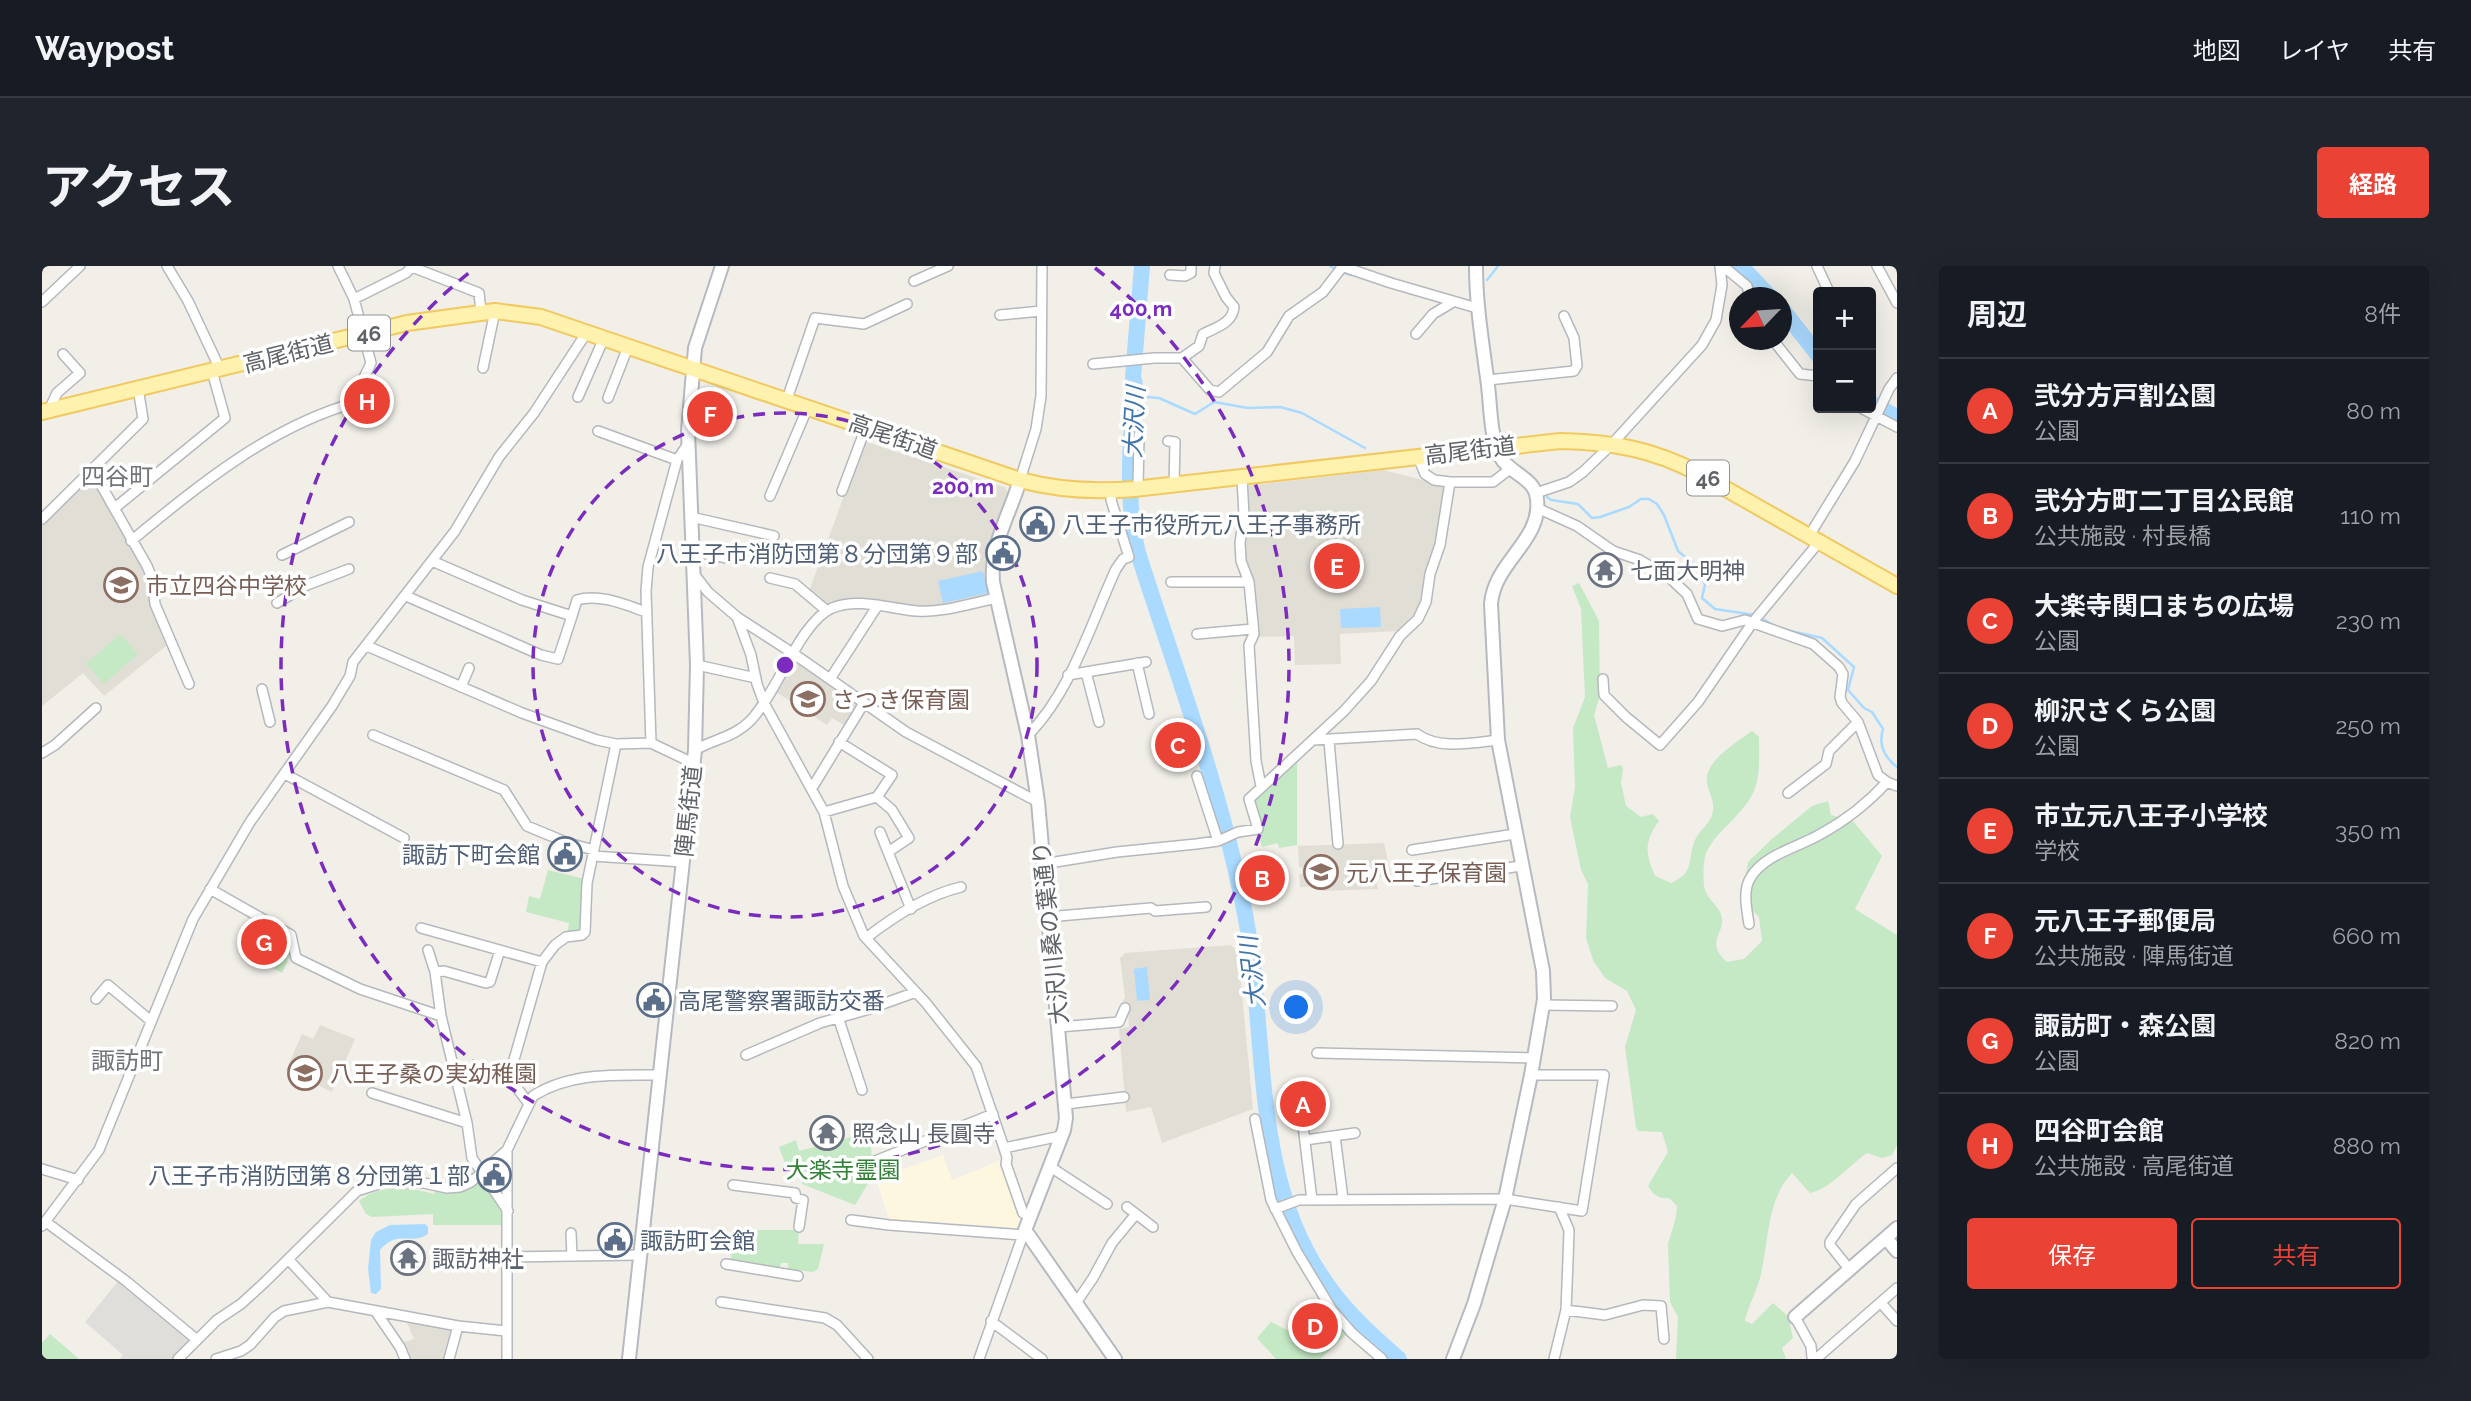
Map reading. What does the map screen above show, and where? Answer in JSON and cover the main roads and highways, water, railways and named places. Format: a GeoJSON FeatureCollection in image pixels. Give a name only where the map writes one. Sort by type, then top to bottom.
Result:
{"type":"FeatureCollection","features":[{"type":"Feature","properties":{"kind":"main road","name":"高尾街道"},"geometry":{"type":"LineString","coordinates":[[46,411],[407,323],[488,311],[541,317],[1020,480],[1051,486],[1126,490],[1174,486],[1497,446],[1560,441],[1644,449],[1674,460],[1897,586]]}},
{"type":"Feature","properties":{"kind":"water"},"geometry":{"type":"Polygon","coordinates":[[[983,571],[988,593],[943,603],[938,581],[983,571]]]}},
{"type":"Feature","properties":{"kind":"water"},"geometry":{"type":"Polygon","coordinates":[[[1380,607],[1381,627],[1341,628],[1340,609],[1380,607]]]}},
{"type":"Feature","properties":{"kind":"water"},"geometry":{"type":"Polygon","coordinates":[[[1147,967],[1150,1000],[1137,1001],[1134,969],[1147,967]]]}},
{"type":"Feature","properties":{"kind":"water"},"geometry":{"type":"Polygon","coordinates":[[[425,1224],[428,1234],[415,1239],[393,1240],[380,1250],[381,1289],[376,1294],[371,1293],[368,1269],[371,1240],[376,1232],[390,1225],[425,1224]]]}},
{"type":"Feature","properties":{"kind":"waterway","name":"大沢川"},"geometry":{"type":"LineString","coordinates":[[1142,266],[1133,377],[1135,398],[1130,481],[1133,524],[1138,553],[1209,771],[1233,859],[1251,952],[1265,1102],[1273,1151],[1285,1198],[1303,1244],[1329,1287],[1344,1307],[1399,1359]]}},
{"type":"Feature","properties":{"kind":"waterway"},"geometry":{"type":"LineString","coordinates":[[1330,266],[1337,270]]}},
{"type":"Feature","properties":{"kind":"waterway"},"geometry":{"type":"LineString","coordinates":[[1487,280],[1498,266]]}},
{"type":"Feature","properties":{"kind":"waterway"},"geometry":{"type":"LineString","coordinates":[[1741,266],[1761,287]]}},
{"type":"Feature","properties":{"kind":"waterway"},"geometry":{"type":"LineString","coordinates":[[1342,272],[1351,275]]}},
{"type":"Feature","properties":{"kind":"waterway"},"geometry":{"type":"LineString","coordinates":[[1792,322],[1814,350]]}},
{"type":"Feature","properties":{"kind":"waterway"},"geometry":{"type":"LineString","coordinates":[[1134,396],[1159,398],[1195,414],[1214,402],[1248,408],[1280,407],[1302,413],[1365,448]]}},
{"type":"Feature","properties":{"kind":"waterway"},"geometry":{"type":"LineString","coordinates":[[1876,406],[1897,417]]}},
{"type":"Feature","properties":{"kind":"waterway"},"geometry":{"type":"LineString","coordinates":[[1547,497],[1578,504],[1592,518],[1629,507],[1641,499],[1649,499],[1657,504],[1664,515],[1678,551],[1695,565],[1705,584],[1702,598],[1715,609],[1755,615]]}},
{"type":"Feature","properties":{"kind":"waterway"},"geometry":{"type":"LineString","coordinates":[[1761,618],[1779,628]]}},
{"type":"Feature","properties":{"kind":"waterway"},"geometry":{"type":"LineString","coordinates":[[1786,630],[1822,638],[1854,667],[1848,690],[1864,708],[1872,712],[1883,729],[1883,750],[1897,767]]}},
{"type":"Feature","properties":{"kind":"place","name":"四谷町会館"},"geometry":{"type":"Point","coordinates":[367,401]}},
{"type":"Feature","properties":{"kind":"place","name":"元八王子郵便局"},"geometry":{"type":"Point","coordinates":[710,414]}},
{"type":"Feature","properties":{"kind":"place","name":"八王子市役所元八王子事務所"},"geometry":{"type":"Point","coordinates":[1037,524]}},
{"type":"Feature","properties":{"kind":"place","name":"八王子市消防団第８分団第９部"},"geometry":{"type":"Point","coordinates":[1003,553]}},
{"type":"Feature","properties":{"kind":"place","name":"市立元八王子小学校"},"geometry":{"type":"Point","coordinates":[1337,566]}},
{"type":"Feature","properties":{"kind":"place","name":"七面大明神"},"geometry":{"type":"Point","coordinates":[1605,570]}},
{"type":"Feature","properties":{"kind":"place","name":"市立四谷中学校"},"geometry":{"type":"Point","coordinates":[121,585]}},
{"type":"Feature","properties":{"kind":"place","name":"さつき保育園"},"geometry":{"type":"Point","coordinates":[808,699]}},
{"type":"Feature","properties":{"kind":"place","name":"大楽寺関口まちの広場"},"geometry":{"type":"Point","coordinates":[1178,745]}},
{"type":"Feature","properties":{"kind":"place","name":"諏訪下町会館"},"geometry":{"type":"Point","coordinates":[565,854]}},
{"type":"Feature","properties":{"kind":"place","name":"元八王子保育園"},"geometry":{"type":"Point","coordinates":[1321,872]}},
{"type":"Feature","properties":{"kind":"place","name":"弐分方町二丁目公民館"},"geometry":{"type":"Point","coordinates":[1262,878]}},
{"type":"Feature","properties":{"kind":"place","name":"諏訪町・森公園"},"geometry":{"type":"Point","coordinates":[264,942]}},
{"type":"Feature","properties":{"kind":"place","name":"高尾警察署諏訪交番"},"geometry":{"type":"Point","coordinates":[654,1000]}},
{"type":"Feature","properties":{"kind":"place","name":"八王子桑の実幼稚園"},"geometry":{"type":"Point","coordinates":[305,1073]}},
{"type":"Feature","properties":{"kind":"place","name":"弐分方戸割公園"},"geometry":{"type":"Point","coordinates":[1303,1104]}},
{"type":"Feature","properties":{"kind":"place","name":"照念山 長圓寺"},"geometry":{"type":"Point","coordinates":[827,1133]}},
{"type":"Feature","properties":{"kind":"place","name":"八王子市消防団第８分団第１部"},"geometry":{"type":"Point","coordinates":[494,1175]}},
{"type":"Feature","properties":{"kind":"place","name":"諏訪町会館"},"geometry":{"type":"Point","coordinates":[615,1240]}},
{"type":"Feature","properties":{"kind":"place","name":"諏訪神社"},"geometry":{"type":"Point","coordinates":[408,1258]}},
{"type":"Feature","properties":{"kind":"place","name":"柳沢さくら公園"},"geometry":{"type":"Point","coordinates":[1315,1326]}},
{"type":"Feature","properties":{"kind":"district","name":"四谷町"},"geometry":{"type":"Point","coordinates":[117,476]}},
{"type":"Feature","properties":{"kind":"district","name":"諏訪町"},"geometry":{"type":"Point","coordinates":[127,1060]}},
{"type":"Feature","properties":{"kind":"park label","name":"大楽寺霊園"},"geometry":{"type":"Point","coordinates":[843,1169]}}]}
